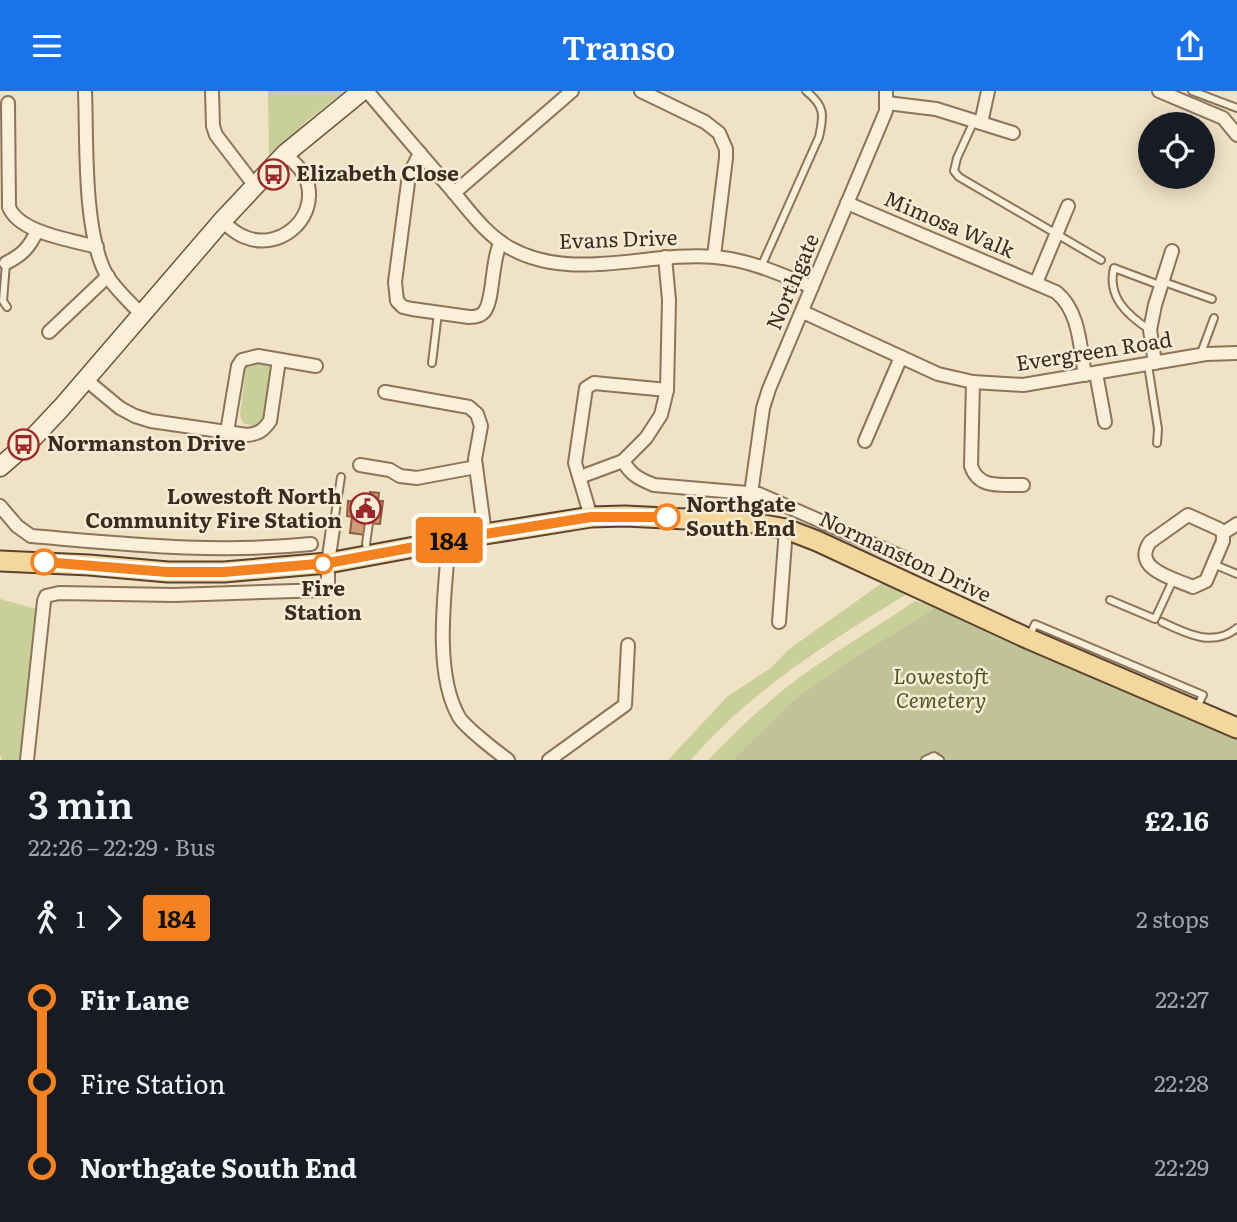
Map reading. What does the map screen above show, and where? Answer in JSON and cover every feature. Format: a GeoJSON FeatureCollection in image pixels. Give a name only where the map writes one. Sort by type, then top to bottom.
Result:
{"type":"FeatureCollection","features":[{"type":"Feature","properties":{"kind":"main road","name":"Normanston Drive"},"geometry":{"type":"LineString","coordinates":[[0,561],[167,572],[224,572],[270,558],[328,563],[591,517],[670,517],[747,522],[786,529],[1029,639],[1107,663],[1195,712],[1237,729]]}},
{"type":"Feature","properties":{"kind":"street"},"geometry":{"type":"LineString","coordinates":[[85,91],[91,217],[97,247],[108,276],[142,315]]}},
{"type":"Feature","properties":{"kind":"street"},"geometry":{"type":"LineString","coordinates":[[212,91],[213,126],[216,135],[255,186]]}},
{"type":"Feature","properties":{"kind":"street"},"geometry":{"type":"LineString","coordinates":[[0,467],[31,440],[222,221],[285,154],[364,91]]}},
{"type":"Feature","properties":{"kind":"street","name":"Evans Drive"},"geometry":{"type":"LineString","coordinates":[[364,91],[490,235],[534,258],[564,264],[714,256],[761,267],[812,287]]}},
{"type":"Feature","properties":{"kind":"street"},"geometry":{"type":"LineString","coordinates":[[454,193],[572,91]]}},
{"type":"Feature","properties":{"kind":"street"},"geometry":{"type":"LineString","coordinates":[[641,91],[705,122],[713,127],[722,139],[726,158],[714,256]]}},
{"type":"Feature","properties":{"kind":"street"},"geometry":{"type":"LineString","coordinates":[[978,122],[988,91]]}},
{"type":"Feature","properties":{"kind":"street"},"geometry":{"type":"LineString","coordinates":[[1159,91],[1223,118],[1237,135]]}},
{"type":"Feature","properties":{"kind":"street"},"geometry":{"type":"LineString","coordinates":[[886,97],[1013,133]]}},
{"type":"Feature","properties":{"kind":"street","name":"Northgate"},"geometry":{"type":"LineString","coordinates":[[747,522],[763,408],[777,368],[847,204],[886,97]]}},
{"type":"Feature","properties":{"kind":"street"},"geometry":{"type":"LineString","coordinates":[[8,103],[9,207],[16,217],[37,231],[97,247]]}},
{"type":"Feature","properties":{"kind":"street"},"geometry":{"type":"LineString","coordinates":[[420,153],[409,176],[395,293],[397,301],[403,307],[469,317],[484,312],[488,304],[495,254],[501,242]]}},
{"type":"Feature","properties":{"kind":"street"},"geometry":{"type":"LineString","coordinates":[[222,221],[239,234],[260,241],[275,239],[295,228],[306,210],[309,189],[302,172],[285,154]]}},
{"type":"Feature","properties":{"kind":"street","name":"Mimosa Walk"},"geometry":{"type":"LineString","coordinates":[[847,204],[1036,283],[1056,292],[1067,301],[1105,422]]}},
{"type":"Feature","properties":{"kind":"street"},"geometry":{"type":"LineString","coordinates":[[1036,283],[1068,206]]}},
{"type":"Feature","properties":{"kind":"street"},"geometry":{"type":"LineString","coordinates":[[6,263],[29,248],[37,231]]}},
{"type":"Feature","properties":{"kind":"street"},"geometry":{"type":"LineString","coordinates":[[1152,364],[1150,330],[1172,251]]}},
{"type":"Feature","properties":{"kind":"street"},"geometry":{"type":"LineString","coordinates":[[580,477],[622,461],[646,438],[661,415],[667,390],[669,300],[665,257]]}},
{"type":"Feature","properties":{"kind":"street"},"geometry":{"type":"LineString","coordinates":[[49,332],[108,276]]}},
{"type":"Feature","properties":{"kind":"street","name":"Evergreen Road"},"geometry":{"type":"LineString","coordinates":[[803,312],[938,374],[973,381],[1023,385],[1200,355],[1237,353]]}},
{"type":"Feature","properties":{"kind":"street"},"geometry":{"type":"LineString","coordinates":[[227,432],[238,366],[242,360],[249,357],[316,366]]}},
{"type":"Feature","properties":{"kind":"street"},"geometry":{"type":"LineString","coordinates":[[865,442],[901,358]]}},
{"type":"Feature","properties":{"kind":"street"},"geometry":{"type":"LineString","coordinates":[[85,379],[120,408],[135,416],[247,435],[264,430],[270,421],[279,360]]}},
{"type":"Feature","properties":{"kind":"street"},"geometry":{"type":"LineString","coordinates":[[973,381],[971,466],[975,477],[984,483],[1023,485]]}},
{"type":"Feature","properties":{"kind":"street"},"geometry":{"type":"LineString","coordinates":[[591,517],[575,463],[586,388],[594,383],[667,390]]}},
{"type":"Feature","properties":{"kind":"street"},"geometry":{"type":"LineString","coordinates":[[385,392],[474,410],[481,426],[476,467],[485,534]]}},
{"type":"Feature","properties":{"kind":"street"},"geometry":{"type":"LineString","coordinates":[[622,461],[630,473],[654,485],[751,492],[894,546],[909,560]]}},
{"type":"Feature","properties":{"kind":"street"},"geometry":{"type":"LineString","coordinates":[[360,465],[417,478],[476,467]]}},
{"type":"Feature","properties":{"kind":"street","name":"Normanston Drive"},"geometry":{"type":"LineString","coordinates":[[0,506],[17,526],[31,535],[270,558],[311,544]]}},
{"type":"Feature","properties":{"kind":"street"},"geometry":{"type":"LineString","coordinates":[[1188,515],[1223,533],[1223,541],[1206,581],[1199,586],[1194,587],[1152,569],[1146,559],[1146,547],[1155,537],[1188,515]]}},
{"type":"Feature","properties":{"kind":"street"},"geometry":{"type":"LineString","coordinates":[[27,760],[44,601],[47,596],[59,593],[174,595],[326,590],[334,522]]}},
{"type":"Feature","properties":{"kind":"street"},"geometry":{"type":"LineString","coordinates":[[1223,533],[1237,524]]}},
{"type":"Feature","properties":{"kind":"street"},"geometry":{"type":"LineString","coordinates":[[779,622],[786,529]]}},
{"type":"Feature","properties":{"kind":"street"},"geometry":{"type":"LineString","coordinates":[[449,540],[444,673],[460,719],[508,760]]}},
{"type":"Feature","properties":{"kind":"street"},"geometry":{"type":"LineString","coordinates":[[549,760],[625,705],[628,645]]}},
{"type":"Feature","properties":{"kind":"lane"},"geometry":{"type":"LineString","coordinates":[[761,267],[819,137],[823,118],[820,104],[806,91]]}},
{"type":"Feature","properties":{"kind":"lane"},"geometry":{"type":"LineString","coordinates":[[1192,91],[1237,108]]}},
{"type":"Feature","properties":{"kind":"lane"},"geometry":{"type":"LineString","coordinates":[[978,122],[957,158],[954,171],[959,177],[1101,260]]}},
{"type":"Feature","properties":{"kind":"lane"},"geometry":{"type":"LineString","coordinates":[[6,263],[3,301],[7,307]]}},
{"type":"Feature","properties":{"kind":"lane"},"geometry":{"type":"LineString","coordinates":[[1150,330],[1130,314],[1113,293],[1111,280],[1114,268],[1212,299]]}},
{"type":"Feature","properties":{"kind":"lane"},"geometry":{"type":"LineString","coordinates":[[432,363],[438,313]]}},
{"type":"Feature","properties":{"kind":"lane"},"geometry":{"type":"LineString","coordinates":[[1200,355],[1214,318]]}},
{"type":"Feature","properties":{"kind":"lane"},"geometry":{"type":"LineString","coordinates":[[1152,364],[1157,443]]}},
{"type":"Feature","properties":{"kind":"lane"},"geometry":{"type":"LineString","coordinates":[[334,522],[341,477]]}},
{"type":"Feature","properties":{"kind":"lane"},"geometry":{"type":"LineString","coordinates":[[368,556],[366,544],[369,523]]}},
{"type":"Feature","properties":{"kind":"lane"},"geometry":{"type":"LineString","coordinates":[[1213,564],[1237,574]]}},
{"type":"Feature","properties":{"kind":"lane"},"geometry":{"type":"LineString","coordinates":[[1110,600],[1156,618],[1174,578]]}},
{"type":"Feature","properties":{"kind":"lane"},"geometry":{"type":"LineString","coordinates":[[1162,622],[1196,638],[1216,636],[1237,628]]}},
{"type":"Feature","properties":{"kind":"lane"},"geometry":{"type":"LineString","coordinates":[[925,760],[934,756],[940,760]]}},
{"type":"Feature","properties":{"kind":"green space"},"geometry":{"type":"Polygon","coordinates":[[[268,91],[345,91],[307,121],[269,158],[268,91]]]}},
{"type":"Feature","properties":{"kind":"green space"},"geometry":{"type":"Polygon","coordinates":[[[249,362],[268,362],[273,370],[266,419],[256,427],[243,423],[240,415],[246,365],[249,362]]]}},
{"type":"Feature","properties":{"kind":"green space"},"geometry":{"type":"Polygon","coordinates":[[[882,583],[907,594],[820,649],[765,689],[739,711],[691,760],[668,760],[728,696],[771,668],[788,650],[882,583]]]}},
{"type":"Feature","properties":{"kind":"green space"},"geometry":{"type":"Polygon","coordinates":[[[0,599],[37,609],[23,726],[23,760],[2,760],[0,755],[0,599]]]}},
{"type":"Feature","properties":{"kind":"green space"},"geometry":{"type":"Polygon","coordinates":[[[915,601],[937,607],[855,657],[796,698],[733,760],[708,760],[746,722],[802,675],[915,601]]]}},
{"type":"Feature","properties":{"kind":"green space","name":"Lowestoft Cemetery"},"geometry":{"type":"Polygon","coordinates":[[[937,607],[1237,737],[1237,760],[733,760],[796,698],[855,657],[937,607]]]}},
{"type":"Feature","properties":{"kind":"building","name":"Lowestoft North Community Fire Station"},"geometry":{"type":"Polygon","coordinates":[[[370,492],[379,493],[378,501],[383,501],[380,524],[367,523],[365,535],[350,533],[352,517],[347,516],[348,501],[354,502],[355,498],[369,499],[370,492]]]}},
{"type":"Feature","properties":{"kind":"bus line","name":"184"},"geometry":{"type":"LineString","coordinates":[[44,562],[167,572],[224,572],[328,563],[591,517],[667,517]]}},
{"type":"Feature","properties":{"kind":"place","name":"Elizabeth Close"},"geometry":{"type":"Point","coordinates":[273,174]}},
{"type":"Feature","properties":{"kind":"place","name":"Normanston Drive"},"geometry":{"type":"Point","coordinates":[24,444]}},
{"type":"Feature","properties":{"kind":"place","name":"Lowestoft North Community Fire Station"},"geometry":{"type":"Point","coordinates":[365,509]}},
{"type":"Feature","properties":{"kind":"place","name":"Northgate South End"},"geometry":{"type":"Point","coordinates":[667,517]}},
{"type":"Feature","properties":{"kind":"place","name":"Fire Station"},"geometry":{"type":"Point","coordinates":[323,564]}}]}
